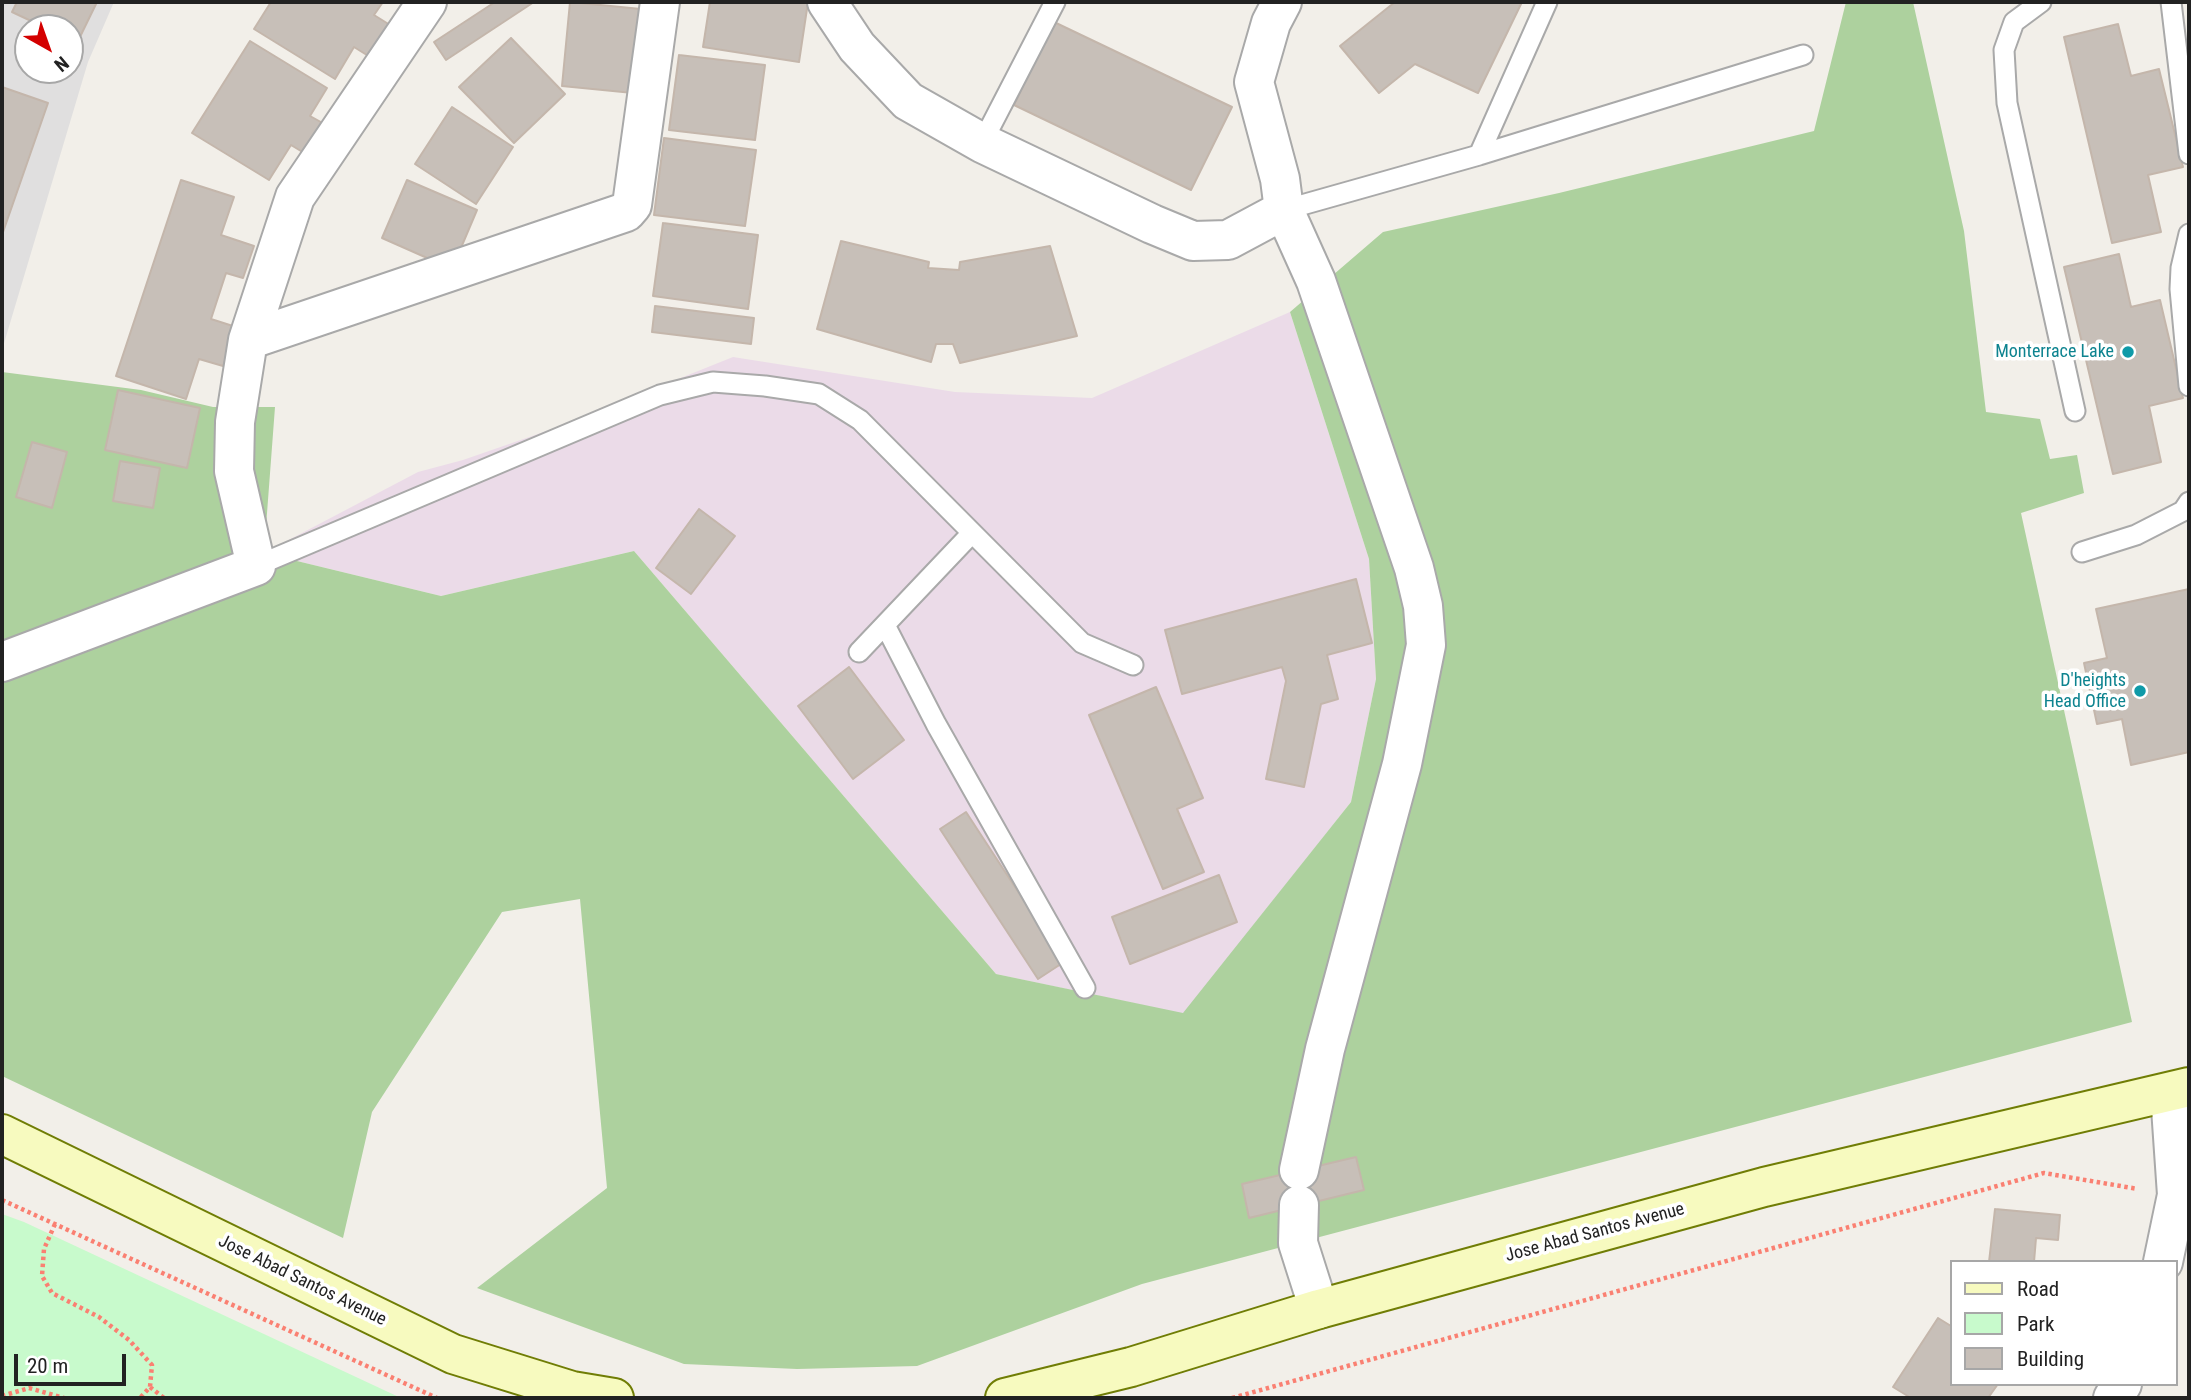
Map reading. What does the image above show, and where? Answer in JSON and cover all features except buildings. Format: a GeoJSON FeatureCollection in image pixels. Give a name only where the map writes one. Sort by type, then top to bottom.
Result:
{"type":"FeatureCollection","features":[{"type":"Feature","properties":{"kind":"main road","name":"Jose Abad Santos Avenue"},"geometry":{"type":"LineString","coordinates":[[1005,1398],[1131,1367],[1319,1309],[1764,1187],[2179,1090]]}},
{"type":"Feature","properties":{"kind":"main road","name":"Jose Abad Santos Avenue"},"geometry":{"type":"LineString","coordinates":[[2,1134],[453,1354],[572,1391],[614,1398]]}},
{"type":"Feature","properties":{"kind":"street"},"geometry":{"type":"LineString","coordinates":[[2,662],[256,566],[234,471],[235,422],[248,340],[295,197],[427,2]]}},
{"type":"Feature","properties":{"kind":"street"},"geometry":{"type":"LineString","coordinates":[[248,340],[626,212],[632,205],[660,2]]}},
{"type":"Feature","properties":{"kind":"street"},"geometry":{"type":"LineString","coordinates":[[827,2],[857,47],[908,101],[982,143],[1193,241],[1228,240],[1284,210]]}},
{"type":"Feature","properties":{"kind":"street"},"geometry":{"type":"LineString","coordinates":[[1282,2],[1271,23],[1254,82],[1280,179],[1284,210],[1316,281],[1373,440],[1414,568],[1423,606],[1426,645],[1402,764],[1325,1049],[1299,1188],[1298,1243],[1319,1309]]}},
{"type":"Feature","properties":{"kind":"street"},"geometry":{"type":"LineString","coordinates":[[2163,1260],[2177,1195],[2179,1090]]}},
{"type":"Feature","properties":{"kind":"lane"},"geometry":{"type":"LineString","coordinates":[[982,143],[1055,2]]}},
{"type":"Feature","properties":{"kind":"lane"},"geometry":{"type":"LineString","coordinates":[[1479,155],[1548,2]]}},
{"type":"Feature","properties":{"kind":"lane"},"geometry":{"type":"LineString","coordinates":[[2041,2],[2014,22],[2004,50],[2007,103],[2075,411]]}},
{"type":"Feature","properties":{"kind":"lane"},"geometry":{"type":"LineString","coordinates":[[2171,2],[2189,154]]}},
{"type":"Feature","properties":{"kind":"lane"},"geometry":{"type":"LineString","coordinates":[[1284,210],[1479,155],[1803,55]]}},
{"type":"Feature","properties":{"kind":"lane"},"geometry":{"type":"LineString","coordinates":[[2189,234],[2180,268],[2189,386]]}},
{"type":"Feature","properties":{"kind":"lane"},"geometry":{"type":"LineString","coordinates":[[256,566],[660,395],[713,382],[819,394],[860,420],[1082,643],[1133,666]]}},
{"type":"Feature","properties":{"kind":"lane"},"geometry":{"type":"LineString","coordinates":[[2082,552],[2136,535],[2183,511],[2189,502]]}},
{"type":"Feature","properties":{"kind":"lane"},"geometry":{"type":"LineString","coordinates":[[859,652],[971,534]]}},
{"type":"Feature","properties":{"kind":"lane"},"geometry":{"type":"LineString","coordinates":[[885,625],[949,748],[1085,988]]}},
{"type":"Feature","properties":{"kind":"path"},"geometry":{"type":"LineString","coordinates":[[1232,1398],[2044,1173],[2177,1195]]}},
{"type":"Feature","properties":{"kind":"path"},"geometry":{"type":"LineString","coordinates":[[2,1200],[437,1398]]}},
{"type":"Feature","properties":{"kind":"path"},"geometry":{"type":"LineString","coordinates":[[55,1224],[44,1250],[43,1276],[52,1293],[99,1317],[129,1340],[152,1365],[150,1387],[140,1398]]}},
{"type":"Feature","properties":{"kind":"path"},"geometry":{"type":"LineString","coordinates":[[150,1387],[164,1398]]}},
{"type":"Feature","properties":{"kind":"path"},"geometry":{"type":"LineString","coordinates":[[2,1396],[29,1388],[64,1398]]}},
{"type":"Feature","properties":{"kind":"shaded area"},"geometry":{"type":"Polygon","coordinates":[[[2,2],[114,2],[84,75],[84,14],[14,14],[14,84],[81,84],[2,350],[2,2]]]}},
{"type":"Feature","properties":{"kind":"shaded area"},"geometry":{"type":"Polygon","coordinates":[[[1290,312],[1369,559],[1376,679],[1351,802],[1184,1014],[996,974],[634,551],[441,596],[264,553],[418,472],[463,460],[561,426],[733,357],[955,392],[1092,398],[1290,312]]]}},
{"type":"Feature","properties":{"kind":"green space"},"geometry":{"type":"Polygon","coordinates":[[[1846,2],[1913,2],[1964,231],[1986,412],[2040,419],[2050,459],[2077,455],[2084,493],[2021,513],[2132,1022],[1142,1284],[917,1366],[797,1369],[684,1364],[477,1288],[607,1188],[580,899],[502,912],[372,1112],[343,1238],[2,1076],[2,372],[141,390],[213,407],[275,407],[264,553],[441,596],[634,551],[996,974],[1183,1013],[1351,802],[1376,679],[1369,559],[1290,312],[1383,232],[1559,193],[1814,131],[1846,2]]]}},
{"type":"Feature","properties":{"kind":"green space"},"geometry":{"type":"Polygon","coordinates":[[[2,1214],[24,1222],[401,1398],[2,1398],[2,1214]]]}},
{"type":"Feature","properties":{"kind":"place","name":"Monterrace Lake"},"geometry":{"type":"Point","coordinates":[2128,352]}},
{"type":"Feature","properties":{"kind":"place","name":"D'heights Head Office"},"geometry":{"type":"Point","coordinates":[2140,691]}}]}
